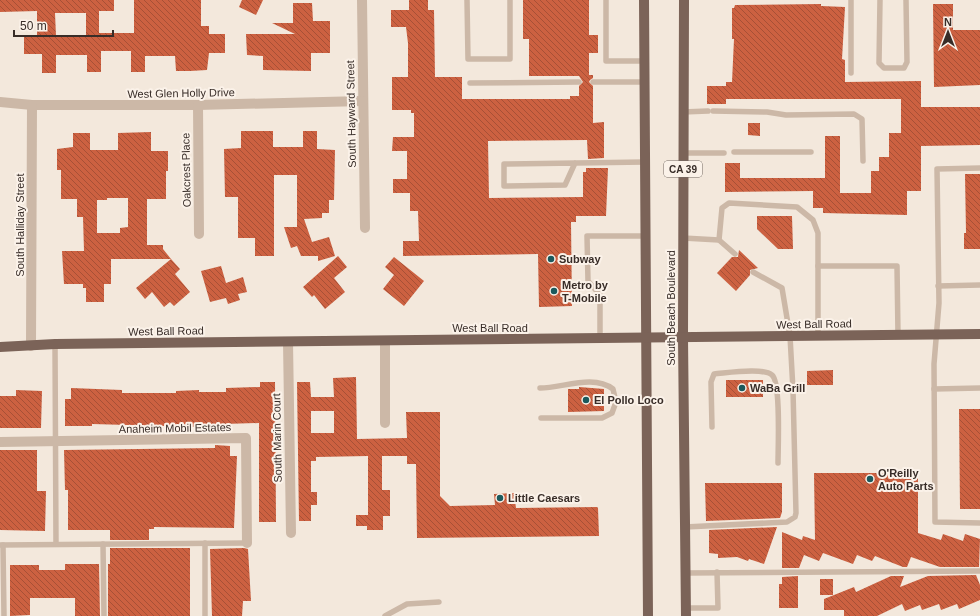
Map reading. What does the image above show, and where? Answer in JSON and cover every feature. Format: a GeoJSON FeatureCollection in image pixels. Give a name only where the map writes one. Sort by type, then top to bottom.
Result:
{"type":"FeatureCollection","features":[{"type":"Feature","properties":{"kind":"main road"},"geometry":{"type":"LineString","coordinates":[[644,0],[648,616]]}},
{"type":"Feature","properties":{"kind":"main road","name":"South Beach Boulevard"},"geometry":{"type":"LineString","coordinates":[[684,0],[683,338],[686,612]]}},
{"type":"Feature","properties":{"kind":"main road","name":"West Ball Road"},"geometry":{"type":"LineString","coordinates":[[0,347],[55,344],[980,334]]}},
{"type":"Feature","properties":{"kind":"street","name":"South Hayward Street"},"geometry":{"type":"LineString","coordinates":[[362,0],[365,228]]}},
{"type":"Feature","properties":{"kind":"street","name":"West Glen Holly Drive"},"geometry":{"type":"LineString","coordinates":[[0,102],[32,105],[198,105],[363,101]]}},
{"type":"Feature","properties":{"kind":"street","name":"South Halliday Street"},"geometry":{"type":"LineString","coordinates":[[31,346],[32,105]]}},
{"type":"Feature","properties":{"kind":"street","name":"Oakcrest Place"},"geometry":{"type":"LineString","coordinates":[[198,105],[199,234]]}},
{"type":"Feature","properties":{"kind":"street"},"geometry":{"type":"LineString","coordinates":[[384,341],[385,423]]}},
{"type":"Feature","properties":{"kind":"street","name":"South Marin Court"},"geometry":{"type":"LineString","coordinates":[[288,342],[291,533]]}},
{"type":"Feature","properties":{"kind":"street","name":"Anaheim Mobil Estates"},"geometry":{"type":"LineString","coordinates":[[0,442],[246,438],[247,543]]}},
{"type":"Feature","properties":{"kind":"lane"},"geometry":{"type":"LineString","coordinates":[[468,0],[468,59],[510,59],[510,0]]}},
{"type":"Feature","properties":{"kind":"lane"},"geometry":{"type":"LineString","coordinates":[[606,0],[606,61],[644,61]]}},
{"type":"Feature","properties":{"kind":"lane"},"geometry":{"type":"LineString","coordinates":[[851,0],[851,73]]}},
{"type":"Feature","properties":{"kind":"lane"},"geometry":{"type":"LineString","coordinates":[[880,0],[879,63],[884,68],[896,69],[904,68],[907,62],[906,0]]}},
{"type":"Feature","properties":{"kind":"lane"},"geometry":{"type":"LineString","coordinates":[[470,83],[579,82]]}},
{"type":"Feature","properties":{"kind":"lane"},"geometry":{"type":"LineString","coordinates":[[593,82],[644,82]]}},
{"type":"Feature","properties":{"kind":"lane"},"geometry":{"type":"LineString","coordinates":[[684,112],[768,112],[786,115],[854,114],[862,119],[863,161]]}},
{"type":"Feature","properties":{"kind":"lane"},"geometry":{"type":"LineString","coordinates":[[684,153],[724,152]]}},
{"type":"Feature","properties":{"kind":"lane"},"geometry":{"type":"LineString","coordinates":[[734,152],[811,152]]}},
{"type":"Feature","properties":{"kind":"lane"},"geometry":{"type":"LineString","coordinates":[[575,163],[565,185],[504,186],[504,164],[645,162]]}},
{"type":"Feature","properties":{"kind":"lane"},"geometry":{"type":"LineString","coordinates":[[980,168],[936,169],[938,286],[934,389],[935,522],[980,523]]}},
{"type":"Feature","properties":{"kind":"lane"},"geometry":{"type":"LineString","coordinates":[[719,240],[722,208],[729,203],[798,207],[813,220],[818,233],[818,336]]}},
{"type":"Feature","properties":{"kind":"lane"},"geometry":{"type":"LineString","coordinates":[[600,339],[600,295],[588,281],[587,236],[645,236]]}},
{"type":"Feature","properties":{"kind":"lane"},"geometry":{"type":"LineString","coordinates":[[683,238],[719,240],[736,254]]}},
{"type":"Feature","properties":{"kind":"lane"},"geometry":{"type":"LineString","coordinates":[[818,266],[897,266],[898,335]]}},
{"type":"Feature","properties":{"kind":"lane"},"geometry":{"type":"LineString","coordinates":[[685,527],[787,522],[795,517],[796,456],[790,336],[782,288],[753,272]]}},
{"type":"Feature","properties":{"kind":"lane"},"geometry":{"type":"LineString","coordinates":[[938,286],[980,285]]}},
{"type":"Feature","properties":{"kind":"lane"},"geometry":{"type":"LineString","coordinates":[[55,344],[56,544]]}},
{"type":"Feature","properties":{"kind":"lane"},"geometry":{"type":"LineString","coordinates":[[712,426],[711,382],[714,374],[761,371],[772,375],[776,381],[778,396],[778,463]]}},
{"type":"Feature","properties":{"kind":"lane"},"geometry":{"type":"LineString","coordinates":[[540,388],[550,388],[567,383],[602,383],[613,390],[616,402],[612,413],[602,418],[541,418]]}},
{"type":"Feature","properties":{"kind":"lane"},"geometry":{"type":"LineString","coordinates":[[934,389],[980,388]]}},
{"type":"Feature","properties":{"kind":"lane"},"geometry":{"type":"LineString","coordinates":[[205,543],[205,616]]}},
{"type":"Feature","properties":{"kind":"lane"},"geometry":{"type":"LineString","coordinates":[[4,616],[2,545],[247,543]]}},
{"type":"Feature","properties":{"kind":"lane"},"geometry":{"type":"LineString","coordinates":[[103,544],[104,616]]}},
{"type":"Feature","properties":{"kind":"lane"},"geometry":{"type":"LineString","coordinates":[[686,572],[980,571]]}},
{"type":"Feature","properties":{"kind":"lane"},"geometry":{"type":"LineString","coordinates":[[686,612],[718,608],[717,572]]}},
{"type":"Feature","properties":{"kind":"lane"},"geometry":{"type":"LineString","coordinates":[[385,616],[407,604],[438,602]]}},
{"type":"Feature","properties":{"kind":"building"},"geometry":{"type":"Polygon","coordinates":[[[0,0],[114,0],[114,11],[99,11],[99,33],[134,33],[134,0],[201,0],[201,26],[209,26],[209,34],[225,34],[225,53],[209,53],[207,70],[190,71],[176,71],[175,56],[145,56],[145,72],[131,72],[131,51],[101,51],[101,72],[87,72],[87,55],[56,55],[56,73],[42,73],[42,54],[24,54],[24,35],[37,35],[37,11],[0,12],[0,0]],[[55,13],[56,36],[86,36],[86,13],[55,13]]]}},
{"type":"Feature","properties":{"kind":"building"},"geometry":{"type":"Polygon","coordinates":[[[242,0],[263,0],[256,15],[239,7],[242,0]]]}},
{"type":"Feature","properties":{"kind":"building"},"geometry":{"type":"Polygon","coordinates":[[[409,0],[428,0],[428,10],[434,10],[435,77],[462,77],[462,99],[570,99],[570,96],[579,96],[579,86],[583,82],[579,76],[529,76],[529,39],[523,39],[523,0],[589,0],[589,35],[598,35],[598,53],[589,53],[589,75],[593,75],[593,78],[589,82],[593,86],[593,123],[604,122],[604,158],[588,159],[587,140],[488,141],[489,198],[583,197],[583,172],[586,172],[586,168],[608,168],[606,216],[576,216],[576,222],[571,222],[572,306],[539,307],[538,254],[403,256],[403,241],[419,241],[418,211],[410,211],[410,193],[393,193],[393,179],[407,179],[407,151],[392,151],[393,137],[414,137],[414,113],[411,113],[411,110],[392,110],[392,77],[408,77],[408,43],[406,27],[391,27],[391,10],[409,10],[409,0]]]}},
{"type":"Feature","properties":{"kind":"building"},"geometry":{"type":"Polygon","coordinates":[[[293,3],[312,3],[313,21],[330,21],[330,53],[311,53],[311,71],[263,70],[263,56],[247,55],[246,34],[295,34],[272,23],[293,23],[293,3]]]}},
{"type":"Feature","properties":{"kind":"building"},"geometry":{"type":"Polygon","coordinates":[[[821,4],[821,6],[845,7],[842,59],[845,60],[845,82],[921,81],[921,107],[980,107],[980,145],[921,146],[921,191],[907,191],[907,215],[823,213],[823,208],[813,208],[813,191],[725,192],[725,163],[740,163],[740,178],[825,178],[825,136],[840,136],[840,193],[871,193],[871,171],[879,171],[879,157],[889,157],[889,133],[901,133],[901,99],[726,99],[726,104],[707,104],[707,86],[726,86],[726,82],[732,82],[734,39],[732,39],[732,8],[734,8],[735,5],[821,4]]]}},
{"type":"Feature","properties":{"kind":"building"},"geometry":{"type":"Polygon","coordinates":[[[933,4],[953,4],[953,30],[980,30],[980,85],[934,87],[933,4]]]}},
{"type":"Feature","properties":{"kind":"building"},"geometry":{"type":"Polygon","coordinates":[[[748,123],[760,123],[760,136],[748,135],[748,123]]]}},
{"type":"Feature","properties":{"kind":"building"},"geometry":{"type":"Polygon","coordinates":[[[241,131],[273,131],[273,147],[303,147],[303,131],[317,131],[317,149],[335,150],[334,200],[329,200],[329,213],[322,213],[322,218],[304,219],[312,242],[329,237],[335,256],[318,261],[318,256],[301,256],[297,246],[291,248],[284,227],[297,227],[297,175],[274,175],[274,256],[255,256],[255,238],[238,238],[238,197],[225,197],[224,149],[241,148],[241,131]]]}},
{"type":"Feature","properties":{"kind":"building"},"geometry":{"type":"Polygon","coordinates":[[[151,132],[151,151],[168,151],[166,199],[147,199],[147,245],[163,245],[163,249],[171,259],[111,259],[111,284],[104,284],[104,302],[86,302],[86,288],[83,288],[83,284],[64,284],[62,251],[84,251],[83,217],[77,217],[77,199],[61,199],[61,170],[57,170],[57,149],[73,147],[73,133],[90,133],[90,150],[118,150],[118,133],[151,132]],[[107,198],[107,200],[97,200],[97,233],[120,233],[120,228],[128,227],[128,198],[107,198]]]}},
{"type":"Feature","properties":{"kind":"building"},"geometry":{"type":"Polygon","coordinates":[[[965,174],[980,174],[980,249],[964,249],[964,233],[966,233],[965,174]]]}},
{"type":"Feature","properties":{"kind":"building"},"geometry":{"type":"Polygon","coordinates":[[[757,216],[792,216],[793,249],[778,249],[757,229],[757,216]]]}},
{"type":"Feature","properties":{"kind":"building"},"geometry":{"type":"Polygon","coordinates":[[[739,250],[758,268],[750,270],[750,275],[736,291],[717,273],[732,257],[738,257],[739,250]]]}},
{"type":"Feature","properties":{"kind":"building"},"geometry":{"type":"Polygon","coordinates":[[[338,256],[347,267],[334,278],[345,292],[325,309],[314,295],[312,297],[303,287],[338,256]]]}},
{"type":"Feature","properties":{"kind":"building"},"geometry":{"type":"Polygon","coordinates":[[[394,257],[424,281],[404,306],[383,289],[394,275],[385,267],[394,257]]]}},
{"type":"Feature","properties":{"kind":"building"},"geometry":{"type":"Polygon","coordinates":[[[171,259],[180,269],[175,274],[190,292],[174,306],[170,302],[164,307],[152,292],[145,299],[136,288],[171,259]]]}},
{"type":"Feature","properties":{"kind":"building"},"geometry":{"type":"Polygon","coordinates":[[[221,266],[226,283],[243,277],[247,292],[238,294],[240,300],[228,304],[226,298],[210,302],[201,271],[221,266]]]}},
{"type":"Feature","properties":{"kind":"building"},"geometry":{"type":"Polygon","coordinates":[[[833,370],[833,385],[807,385],[807,371],[833,370]]]}},
{"type":"Feature","properties":{"kind":"building"},"geometry":{"type":"Polygon","coordinates":[[[356,377],[357,439],[407,438],[406,412],[440,412],[440,496],[450,506],[495,505],[494,494],[514,493],[516,508],[597,507],[599,536],[417,538],[416,464],[407,464],[407,456],[382,456],[382,490],[390,490],[390,516],[383,516],[383,530],[367,530],[367,526],[356,526],[356,515],[368,515],[368,456],[316,457],[316,461],[311,461],[311,492],[317,492],[317,505],[311,505],[311,521],[299,521],[297,382],[310,382],[311,397],[334,397],[333,378],[356,377]],[[311,411],[311,433],[334,433],[334,411],[311,411]]]}},
{"type":"Feature","properties":{"kind":"building"},"geometry":{"type":"Polygon","coordinates":[[[726,380],[763,380],[763,397],[726,397],[726,380]]]}},
{"type":"Feature","properties":{"kind":"building"},"geometry":{"type":"Polygon","coordinates":[[[260,382],[275,382],[276,522],[259,522],[259,423],[223,424],[223,426],[199,427],[92,424],[92,426],[65,426],[65,399],[71,399],[71,388],[122,390],[122,393],[176,393],[176,391],[199,390],[199,392],[226,392],[226,388],[260,387],[260,382]]]}},
{"type":"Feature","properties":{"kind":"building","name":"El Pollo Loco"},"geometry":{"type":"Polygon","coordinates":[[[579,387],[604,389],[604,411],[568,412],[568,389],[579,389],[579,387]]]}},
{"type":"Feature","properties":{"kind":"building"},"geometry":{"type":"Polygon","coordinates":[[[16,390],[42,391],[41,428],[0,428],[0,396],[16,396],[16,390]]]}},
{"type":"Feature","properties":{"kind":"building"},"geometry":{"type":"Polygon","coordinates":[[[959,409],[980,409],[980,509],[960,509],[959,409]]]}},
{"type":"Feature","properties":{"kind":"building"},"geometry":{"type":"Polygon","coordinates":[[[215,445],[230,446],[230,456],[237,456],[234,528],[154,527],[154,529],[149,529],[149,540],[110,540],[110,530],[68,530],[68,490],[65,490],[64,450],[215,448],[215,445]]]}},
{"type":"Feature","properties":{"kind":"building"},"geometry":{"type":"Polygon","coordinates":[[[0,450],[37,450],[37,491],[46,491],[45,531],[0,530],[0,450]]]}},
{"type":"Feature","properties":{"kind":"building"},"geometry":{"type":"Polygon","coordinates":[[[814,473],[918,473],[918,533],[941,540],[943,534],[963,541],[965,534],[980,539],[979,567],[940,567],[911,557],[907,567],[903,567],[875,556],[872,561],[857,555],[853,564],[823,553],[819,561],[804,555],[799,568],[782,568],[782,532],[802,540],[803,536],[815,540],[814,473]]]}},
{"type":"Feature","properties":{"kind":"building"},"geometry":{"type":"Polygon","coordinates":[[[705,483],[782,483],[782,512],[780,518],[706,521],[705,483]]]}},
{"type":"Feature","properties":{"kind":"building"},"geometry":{"type":"Polygon","coordinates":[[[777,527],[764,564],[737,557],[718,558],[718,554],[709,553],[709,530],[777,527]]]}},
{"type":"Feature","properties":{"kind":"building"},"geometry":{"type":"Polygon","coordinates":[[[110,548],[190,548],[190,616],[108,616],[108,564],[110,564],[110,548]]]}},
{"type":"Feature","properties":{"kind":"building"},"geometry":{"type":"Polygon","coordinates":[[[210,549],[248,549],[251,601],[243,601],[242,616],[212,616],[210,549]]]}},
{"type":"Feature","properties":{"kind":"building"},"geometry":{"type":"Polygon","coordinates":[[[65,564],[99,564],[100,616],[75,616],[75,598],[30,598],[30,615],[10,616],[10,565],[39,565],[39,570],[65,570],[65,564]]]}},
{"type":"Feature","properties":{"kind":"building"},"geometry":{"type":"Polygon","coordinates":[[[976,575],[980,585],[980,600],[959,609],[957,604],[941,610],[939,604],[922,610],[920,605],[905,611],[902,604],[877,616],[844,616],[844,610],[824,610],[824,599],[854,587],[856,592],[891,576],[904,576],[900,587],[928,576],[976,575]]]}},
{"type":"Feature","properties":{"kind":"building"},"geometry":{"type":"Polygon","coordinates":[[[798,576],[798,608],[779,608],[779,584],[782,584],[782,577],[798,576]]]}},
{"type":"Feature","properties":{"kind":"building"},"geometry":{"type":"Polygon","coordinates":[[[820,579],[833,579],[833,595],[820,595],[820,579]]]}},
{"type":"Feature","properties":{"kind":"place","name":"Subway"},"geometry":{"type":"Point","coordinates":[551,259]}},
{"type":"Feature","properties":{"kind":"place","name":"Metro by T-Mobile"},"geometry":{"type":"Point","coordinates":[554,291]}},
{"type":"Feature","properties":{"kind":"place","name":"WaBa Grill"},"geometry":{"type":"Point","coordinates":[742,388]}},
{"type":"Feature","properties":{"kind":"place","name":"El Pollo Loco"},"geometry":{"type":"Point","coordinates":[586,400]}},
{"type":"Feature","properties":{"kind":"place","name":"O'Reilly Auto Parts"},"geometry":{"type":"Point","coordinates":[870,479]}},
{"type":"Feature","properties":{"kind":"place","name":"Little Caesars"},"geometry":{"type":"Point","coordinates":[500,498]}}]}
